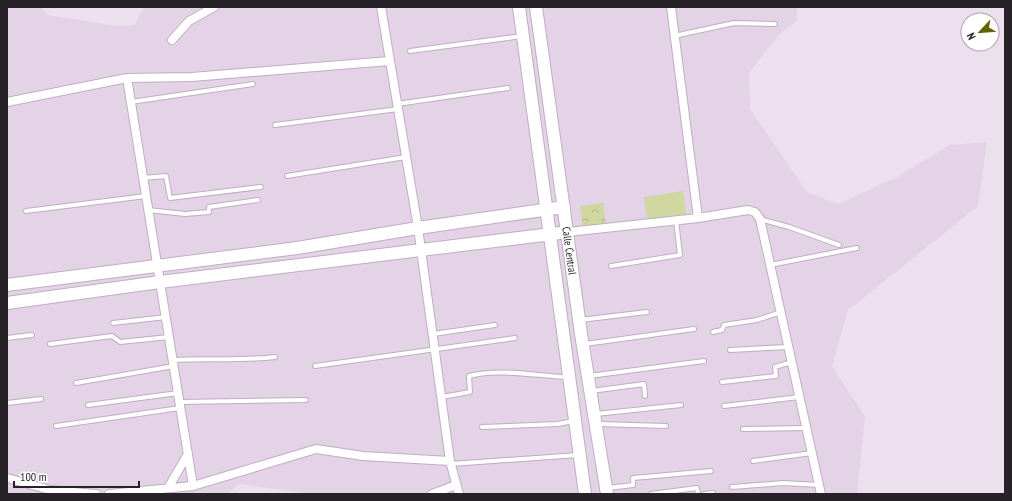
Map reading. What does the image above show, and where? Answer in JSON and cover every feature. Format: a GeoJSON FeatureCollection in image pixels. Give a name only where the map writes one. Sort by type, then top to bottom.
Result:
{"type":"FeatureCollection","features":[{"type":"Feature","properties":{"kind":"street"},"geometry":{"type":"LineString","coordinates":[[172,40],[189,22],[214,7]]}},
{"type":"Feature","properties":{"kind":"street"},"geometry":{"type":"LineString","coordinates":[[381,7],[418,228],[450,463],[459,494]]}},
{"type":"Feature","properties":{"kind":"street","name":"Calle Central"},"geometry":{"type":"LineString","coordinates":[[519,7],[548,209],[550,234],[585,494]]}},
{"type":"Feature","properties":{"kind":"street","name":"Calle Central"},"geometry":{"type":"LineString","coordinates":[[536,7],[568,232],[581,339],[606,491]]}},
{"type":"Feature","properties":{"kind":"street"},"geometry":{"type":"LineString","coordinates":[[670,7],[698,218]]}},
{"type":"Feature","properties":{"kind":"street"},"geometry":{"type":"LineString","coordinates":[[7,102],[127,78],[192,77],[389,61]]}},
{"type":"Feature","properties":{"kind":"street"},"geometry":{"type":"LineString","coordinates":[[127,78],[193,486]]}},
{"type":"Feature","properties":{"kind":"street"},"geometry":{"type":"LineString","coordinates":[[7,284],[157,267],[297,248],[418,228],[564,207]]}},
{"type":"Feature","properties":{"kind":"street"},"geometry":{"type":"LineString","coordinates":[[7,303],[421,249],[698,218],[748,210],[755,212],[760,220],[821,494]]}},
{"type":"Feature","properties":{"kind":"street"},"geometry":{"type":"LineString","coordinates":[[564,336],[581,339]]}},
{"type":"Feature","properties":{"kind":"street"},"geometry":{"type":"LineString","coordinates":[[109,494],[170,490],[193,486],[316,449],[363,456],[450,463]]}},
{"type":"Feature","properties":{"kind":"street"},"geometry":{"type":"LineString","coordinates":[[170,490],[188,454]]}},
{"type":"Feature","properties":{"kind":"street"},"geometry":{"type":"LineString","coordinates":[[7,478],[50,490],[96,494]]}},
{"type":"Feature","properties":{"kind":"street"},"geometry":{"type":"LineString","coordinates":[[432,494],[456,485]]}},
{"type":"Feature","properties":{"kind":"lane"},"geometry":{"type":"LineString","coordinates":[[674,36],[734,23],[776,24]]}},
{"type":"Feature","properties":{"kind":"lane"},"geometry":{"type":"LineString","coordinates":[[410,51],[524,36]]}},
{"type":"Feature","properties":{"kind":"lane"},"geometry":{"type":"LineString","coordinates":[[131,102],[253,84]]}},
{"type":"Feature","properties":{"kind":"lane"},"geometry":{"type":"LineString","coordinates":[[275,125],[508,88]]}},
{"type":"Feature","properties":{"kind":"lane"},"geometry":{"type":"LineString","coordinates":[[287,176],[406,158]]}},
{"type":"Feature","properties":{"kind":"lane"},"geometry":{"type":"LineString","coordinates":[[143,178],[166,176],[170,198],[261,187]]}},
{"type":"Feature","properties":{"kind":"lane"},"geometry":{"type":"LineString","coordinates":[[26,211],[146,196]]}},
{"type":"Feature","properties":{"kind":"lane"},"geometry":{"type":"LineString","coordinates":[[148,210],[185,214],[203,213],[209,212],[209,207],[258,200]]}},
{"type":"Feature","properties":{"kind":"lane"},"geometry":{"type":"LineString","coordinates":[[611,266],[680,255],[676,220]]}},
{"type":"Feature","properties":{"kind":"lane"},"geometry":{"type":"LineString","coordinates":[[760,220],[789,226],[839,245]]}},
{"type":"Feature","properties":{"kind":"lane"},"geometry":{"type":"LineString","coordinates":[[770,265],[857,248]]}},
{"type":"Feature","properties":{"kind":"lane"},"geometry":{"type":"LineString","coordinates":[[579,320],[647,312]]}},
{"type":"Feature","properties":{"kind":"lane"},"geometry":{"type":"LineString","coordinates":[[713,332],[722,330],[724,325],[757,320],[781,312]]}},
{"type":"Feature","properties":{"kind":"lane"},"geometry":{"type":"LineString","coordinates":[[113,323],[166,317]]}},
{"type":"Feature","properties":{"kind":"lane"},"geometry":{"type":"LineString","coordinates":[[432,334],[496,325]]}},
{"type":"Feature","properties":{"kind":"lane"},"geometry":{"type":"LineString","coordinates":[[581,339],[694,329]]}},
{"type":"Feature","properties":{"kind":"lane"},"geometry":{"type":"LineString","coordinates":[[7,338],[32,335]]}},
{"type":"Feature","properties":{"kind":"lane"},"geometry":{"type":"LineString","coordinates":[[50,344],[112,336],[120,342],[169,337]]}},
{"type":"Feature","properties":{"kind":"lane"},"geometry":{"type":"LineString","coordinates":[[315,366],[515,338]]}},
{"type":"Feature","properties":{"kind":"lane"},"geometry":{"type":"LineString","coordinates":[[730,350],[788,347]]}},
{"type":"Feature","properties":{"kind":"lane"},"geometry":{"type":"LineString","coordinates":[[76,383],[196,359],[246,361],[274,357]]}},
{"type":"Feature","properties":{"kind":"lane"},"geometry":{"type":"LineString","coordinates":[[588,376],[704,361]]}},
{"type":"Feature","properties":{"kind":"lane"},"geometry":{"type":"LineString","coordinates":[[722,382],[776,376],[775,367],[792,362]]}},
{"type":"Feature","properties":{"kind":"lane"},"geometry":{"type":"LineString","coordinates":[[441,397],[470,392],[469,376],[497,373],[570,377]]}},
{"type":"Feature","properties":{"kind":"lane"},"geometry":{"type":"LineString","coordinates":[[590,391],[644,384],[645,396]]}},
{"type":"Feature","properties":{"kind":"lane"},"geometry":{"type":"LineString","coordinates":[[88,405],[178,393]]}},
{"type":"Feature","properties":{"kind":"lane"},"geometry":{"type":"LineString","coordinates":[[724,406],[799,397]]}},
{"type":"Feature","properties":{"kind":"lane"},"geometry":{"type":"LineString","coordinates":[[7,404],[41,399]]}},
{"type":"Feature","properties":{"kind":"lane"},"geometry":{"type":"LineString","coordinates":[[56,426],[180,405],[306,400]]}},
{"type":"Feature","properties":{"kind":"lane"},"geometry":{"type":"LineString","coordinates":[[595,419],[681,405]]}},
{"type":"Feature","properties":{"kind":"lane"},"geometry":{"type":"LineString","coordinates":[[595,419],[666,426]]}},
{"type":"Feature","properties":{"kind":"lane"},"geometry":{"type":"LineString","coordinates":[[482,426],[558,424],[576,420]]}},
{"type":"Feature","properties":{"kind":"lane"},"geometry":{"type":"LineString","coordinates":[[742,429],[806,428]]}},
{"type":"Feature","properties":{"kind":"lane"},"geometry":{"type":"LineString","coordinates":[[753,461],[812,453]]}},
{"type":"Feature","properties":{"kind":"lane"},"geometry":{"type":"LineString","coordinates":[[450,463],[580,455]]}},
{"type":"Feature","properties":{"kind":"lane"},"geometry":{"type":"LineString","coordinates":[[606,491],[633,484],[633,478],[711,470]]}},
{"type":"Feature","properties":{"kind":"lane"},"geometry":{"type":"LineString","coordinates":[[732,487],[783,483],[819,485]]}},
{"type":"Feature","properties":{"kind":"lane"},"geometry":{"type":"LineString","coordinates":[[651,494],[697,488],[698,494]]}},
{"type":"Feature","properties":{"kind":"lane"},"geometry":{"type":"LineString","coordinates":[[704,494],[713,493]]}},
{"type":"Feature","properties":{"kind":"shaded area"},"geometry":{"type":"Polygon","coordinates":[[[7,7],[41,7],[48,15],[115,26],[135,25],[144,7],[797,7],[797,20],[779,35],[749,73],[750,109],[807,192],[839,204],[897,177],[950,145],[987,142],[978,206],[848,310],[832,366],[865,417],[857,494],[311,494],[240,484],[227,494],[7,494],[7,7]]]}},
{"type":"Feature","properties":{"kind":"green space"},"geometry":{"type":"Polygon","coordinates":[[[683,191],[686,214],[647,219],[644,197],[683,191]]]}},
{"type":"Feature","properties":{"kind":"green space"},"geometry":{"type":"Polygon","coordinates":[[[603,203],[606,225],[583,228],[580,206],[603,203]]]}}]}
